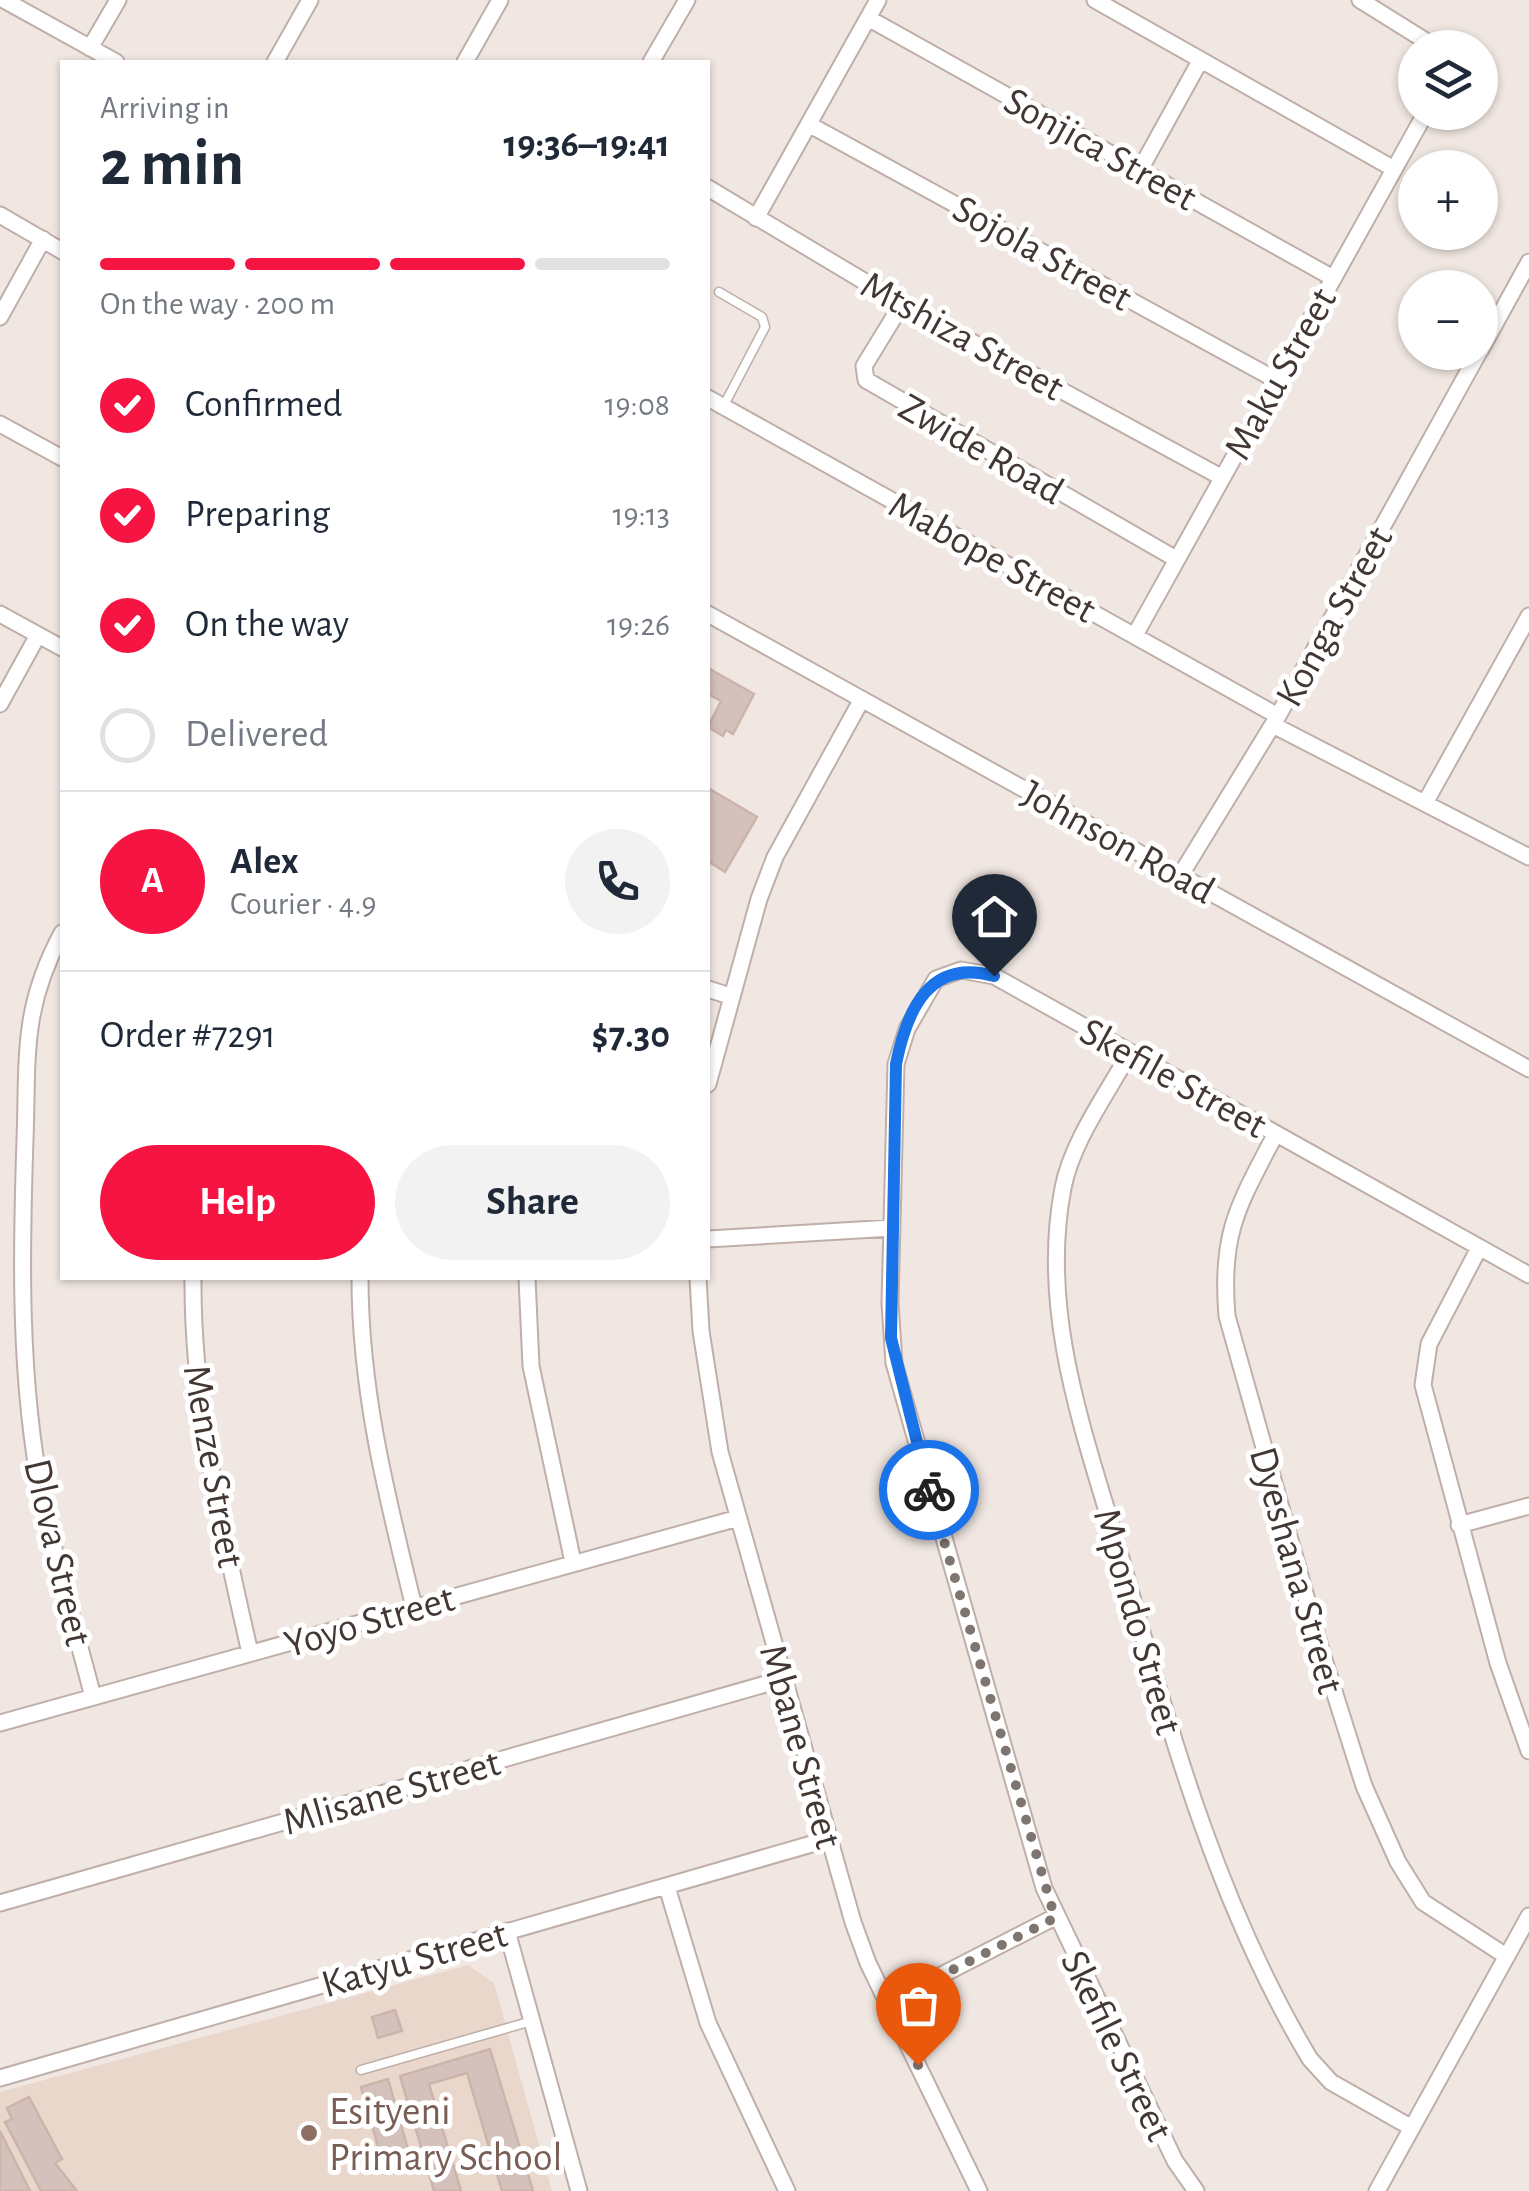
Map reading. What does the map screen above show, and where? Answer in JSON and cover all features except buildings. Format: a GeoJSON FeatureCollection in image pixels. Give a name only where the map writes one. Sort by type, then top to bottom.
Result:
{"type":"FeatureCollection","features":[{"type":"Feature","properties":{"kind":"street"},"geometry":{"type":"LineString","coordinates":[[4,0],[112,60]]}},
{"type":"Feature","properties":{"kind":"street"},"geometry":{"type":"LineString","coordinates":[[90,48],[118,0]]}},
{"type":"Feature","properties":{"kind":"street"},"geometry":{"type":"LineString","coordinates":[[276,60],[310,0]]}},
{"type":"Feature","properties":{"kind":"street"},"geometry":{"type":"LineString","coordinates":[[466,60],[500,0]]}},
{"type":"Feature","properties":{"kind":"street"},"geometry":{"type":"LineString","coordinates":[[652,60],[687,0]]}},
{"type":"Feature","properties":{"kind":"street"},"geometry":{"type":"LineString","coordinates":[[756,218],[878,0]]}},
{"type":"Feature","properties":{"kind":"street"},"geometry":{"type":"LineString","coordinates":[[1094,0],[1394,169]]}},
{"type":"Feature","properties":{"kind":"street"},"geometry":{"type":"LineString","coordinates":[[1360,0],[1408,30]]}},
{"type":"Feature","properties":{"kind":"street","name":"Sonjica Street"},"geometry":{"type":"LineString","coordinates":[[868,18],[1333,278]]}},
{"type":"Feature","properties":{"kind":"street"},"geometry":{"type":"LineString","coordinates":[[1141,168],[1200,61]]}},
{"type":"Feature","properties":{"kind":"street","name":"Sojola Street"},"geometry":{"type":"LineString","coordinates":[[810,125],[1276,380]]}},
{"type":"Feature","properties":{"kind":"street","name":"Maku Street"},"geometry":{"type":"LineString","coordinates":[[1136,636],[1416,130]]}},
{"type":"Feature","properties":{"kind":"street","name":"Mtshiza Street"},"geometry":{"type":"LineString","coordinates":[[710,189],[902,304],[1221,477]]}},
{"type":"Feature","properties":{"kind":"street"},"geometry":{"type":"LineString","coordinates":[[0,215],[60,250]]}},
{"type":"Feature","properties":{"kind":"street"},"geometry":{"type":"LineString","coordinates":[[0,317],[43,240]]}},
{"type":"Feature","properties":{"kind":"street","name":"Konga Street"},"geometry":{"type":"LineString","coordinates":[[1498,321],[1527,270]]}},
{"type":"Feature","properties":{"kind":"street","name":"Zwide Road"},"geometry":{"type":"LineString","coordinates":[[902,304],[864,366],[866,380],[1176,559]]}},
{"type":"Feature","properties":{"kind":"street","name":"Konga Street"},"geometry":{"type":"LineString","coordinates":[[1180,876],[1276,720],[1470,370]]}},
{"type":"Feature","properties":{"kind":"street","name":"Mabope Street"},"geometry":{"type":"LineString","coordinates":[[710,399],[1136,636],[1276,720],[1529,857]]}},
{"type":"Feature","properties":{"kind":"street"},"geometry":{"type":"LineString","coordinates":[[0,424],[60,457]]}},
{"type":"Feature","properties":{"kind":"street"},"geometry":{"type":"LineString","coordinates":[[0,614],[60,647]]}},
{"type":"Feature","properties":{"kind":"street","name":"Johnson Road"},"geometry":{"type":"LineString","coordinates":[[710,615],[1529,1070]]}},
{"type":"Feature","properties":{"kind":"street"},"geometry":{"type":"LineString","coordinates":[[1425,802],[1529,616]]}},
{"type":"Feature","properties":{"kind":"street"},"geometry":{"type":"LineString","coordinates":[[0,704],[38,635]]}},
{"type":"Feature","properties":{"kind":"street"},"geometry":{"type":"LineString","coordinates":[[710,1076],[730,996],[776,857],[862,699]]}},
{"type":"Feature","properties":{"kind":"street","name":"Dlova Street"},"geometry":{"type":"LineString","coordinates":[[60,937],[40,974],[30,1010],[24,1183],[25,1344],[42,1498],[93,1697]]}},
{"type":"Feature","properties":{"kind":"street","name":"Skefile Street"},"geometry":{"type":"LineString","coordinates":[[1196,2191],[1175,2161],[1055,1918],[1026,1833],[894,1363],[890,1302],[896,1064],[907,1029],[936,979],[961,970],[994,976],[1529,1275]]}},
{"type":"Feature","properties":{"kind":"street"},"geometry":{"type":"LineString","coordinates":[[710,990],[730,996]]}},
{"type":"Feature","properties":{"kind":"street","name":"Mpondo Street"},"geometry":{"type":"LineString","coordinates":[[1130,1052],[1076,1152],[1062,1191],[1057,1285],[1064,1357],[1176,1751],[1215,1863],[1310,2058],[1331,2082],[1412,2128]]}},
{"type":"Feature","properties":{"kind":"street","name":"Dyeshana Street"},"geometry":{"type":"LineString","coordinates":[[1276,1134],[1229,1230],[1224,1280],[1228,1316],[1320,1650],[1364,1786],[1410,1886],[1439,1916],[1506,1956]]}},
{"type":"Feature","properties":{"kind":"street"},"geometry":{"type":"LineString","coordinates":[[710,1239],[892,1228]]}},
{"type":"Feature","properties":{"kind":"street"},"geometry":{"type":"LineString","coordinates":[[1479,1248],[1439,1322],[1423,1364],[1426,1410],[1502,1678],[1529,1752]]}},
{"type":"Feature","properties":{"kind":"street","name":"Menze Street"},"geometry":{"type":"LineString","coordinates":[[193,1280],[196,1375],[204,1430],[250,1653]]}},
{"type":"Feature","properties":{"kind":"street"},"geometry":{"type":"LineString","coordinates":[[360,1280],[366,1397],[414,1607]]}},
{"type":"Feature","properties":{"kind":"street"},"geometry":{"type":"LineString","coordinates":[[526,1280],[531,1366],[573,1562]]}},
{"type":"Feature","properties":{"kind":"street","name":"Mbane Street"},"geometry":{"type":"LineString","coordinates":[[698,1280],[710,1397],[738,1518],[828,1839],[868,1964],[979,2191]]}},
{"type":"Feature","properties":{"kind":"street"},"geometry":{"type":"LineString","coordinates":[[1459,1526],[1529,1506]]}},
{"type":"Feature","properties":{"kind":"street","name":"Yoyo Street"},"geometry":{"type":"LineString","coordinates":[[0,1723],[738,1518]]}},
{"type":"Feature","properties":{"kind":"street","name":"Mlisane Street"},"geometry":{"type":"LineString","coordinates":[[0,1903],[782,1680]]}},
{"type":"Feature","properties":{"kind":"street","name":"Katyu Street"},"geometry":{"type":"LineString","coordinates":[[0,2078],[828,1839]]}},
{"type":"Feature","properties":{"kind":"street"},"geometry":{"type":"LineString","coordinates":[[667,1886],[708,2023],[787,2191]]}},
{"type":"Feature","properties":{"kind":"street"},"geometry":{"type":"LineString","coordinates":[[1377,2191],[1529,1916]]}},
{"type":"Feature","properties":{"kind":"street"},"geometry":{"type":"LineString","coordinates":[[887,2003],[1055,1918]]}},
{"type":"Feature","properties":{"kind":"street"},"geometry":{"type":"LineString","coordinates":[[507,1931],[580,2191]]}},
{"type":"Feature","properties":{"kind":"lane"},"geometry":{"type":"LineString","coordinates":[[719,292],[762,317],[766,328],[723,407]]}},
{"type":"Feature","properties":{"kind":"lane"},"geometry":{"type":"LineString","coordinates":[[361,2070],[532,2020]]}},
{"type":"Feature","properties":{"kind":"shaded area","name":"Esityeni Primary School"},"geometry":{"type":"Polygon","coordinates":[[[468,1965],[494,1983],[552,2191],[0,2191],[0,2092],[468,1965]]]}},
{"type":"Feature","properties":{"kind":"way so far"},"geometry":{"type":"LineString","coordinates":[[918,2065],[887,2003],[1055,1918],[1026,1833],[929,1490]]}},
{"type":"Feature","properties":{"kind":"place","name":"Esityeni Primary School"},"geometry":{"type":"Point","coordinates":[309,2133]}},
{"type":"Feature","properties":{"kind":"route"},"geometry":{"type":"LineString","coordinates":[[929,1490],[908,1420],[891,1338],[896,1064],[907,1029],[936,979],[961,970],[994,976]]}}]}
